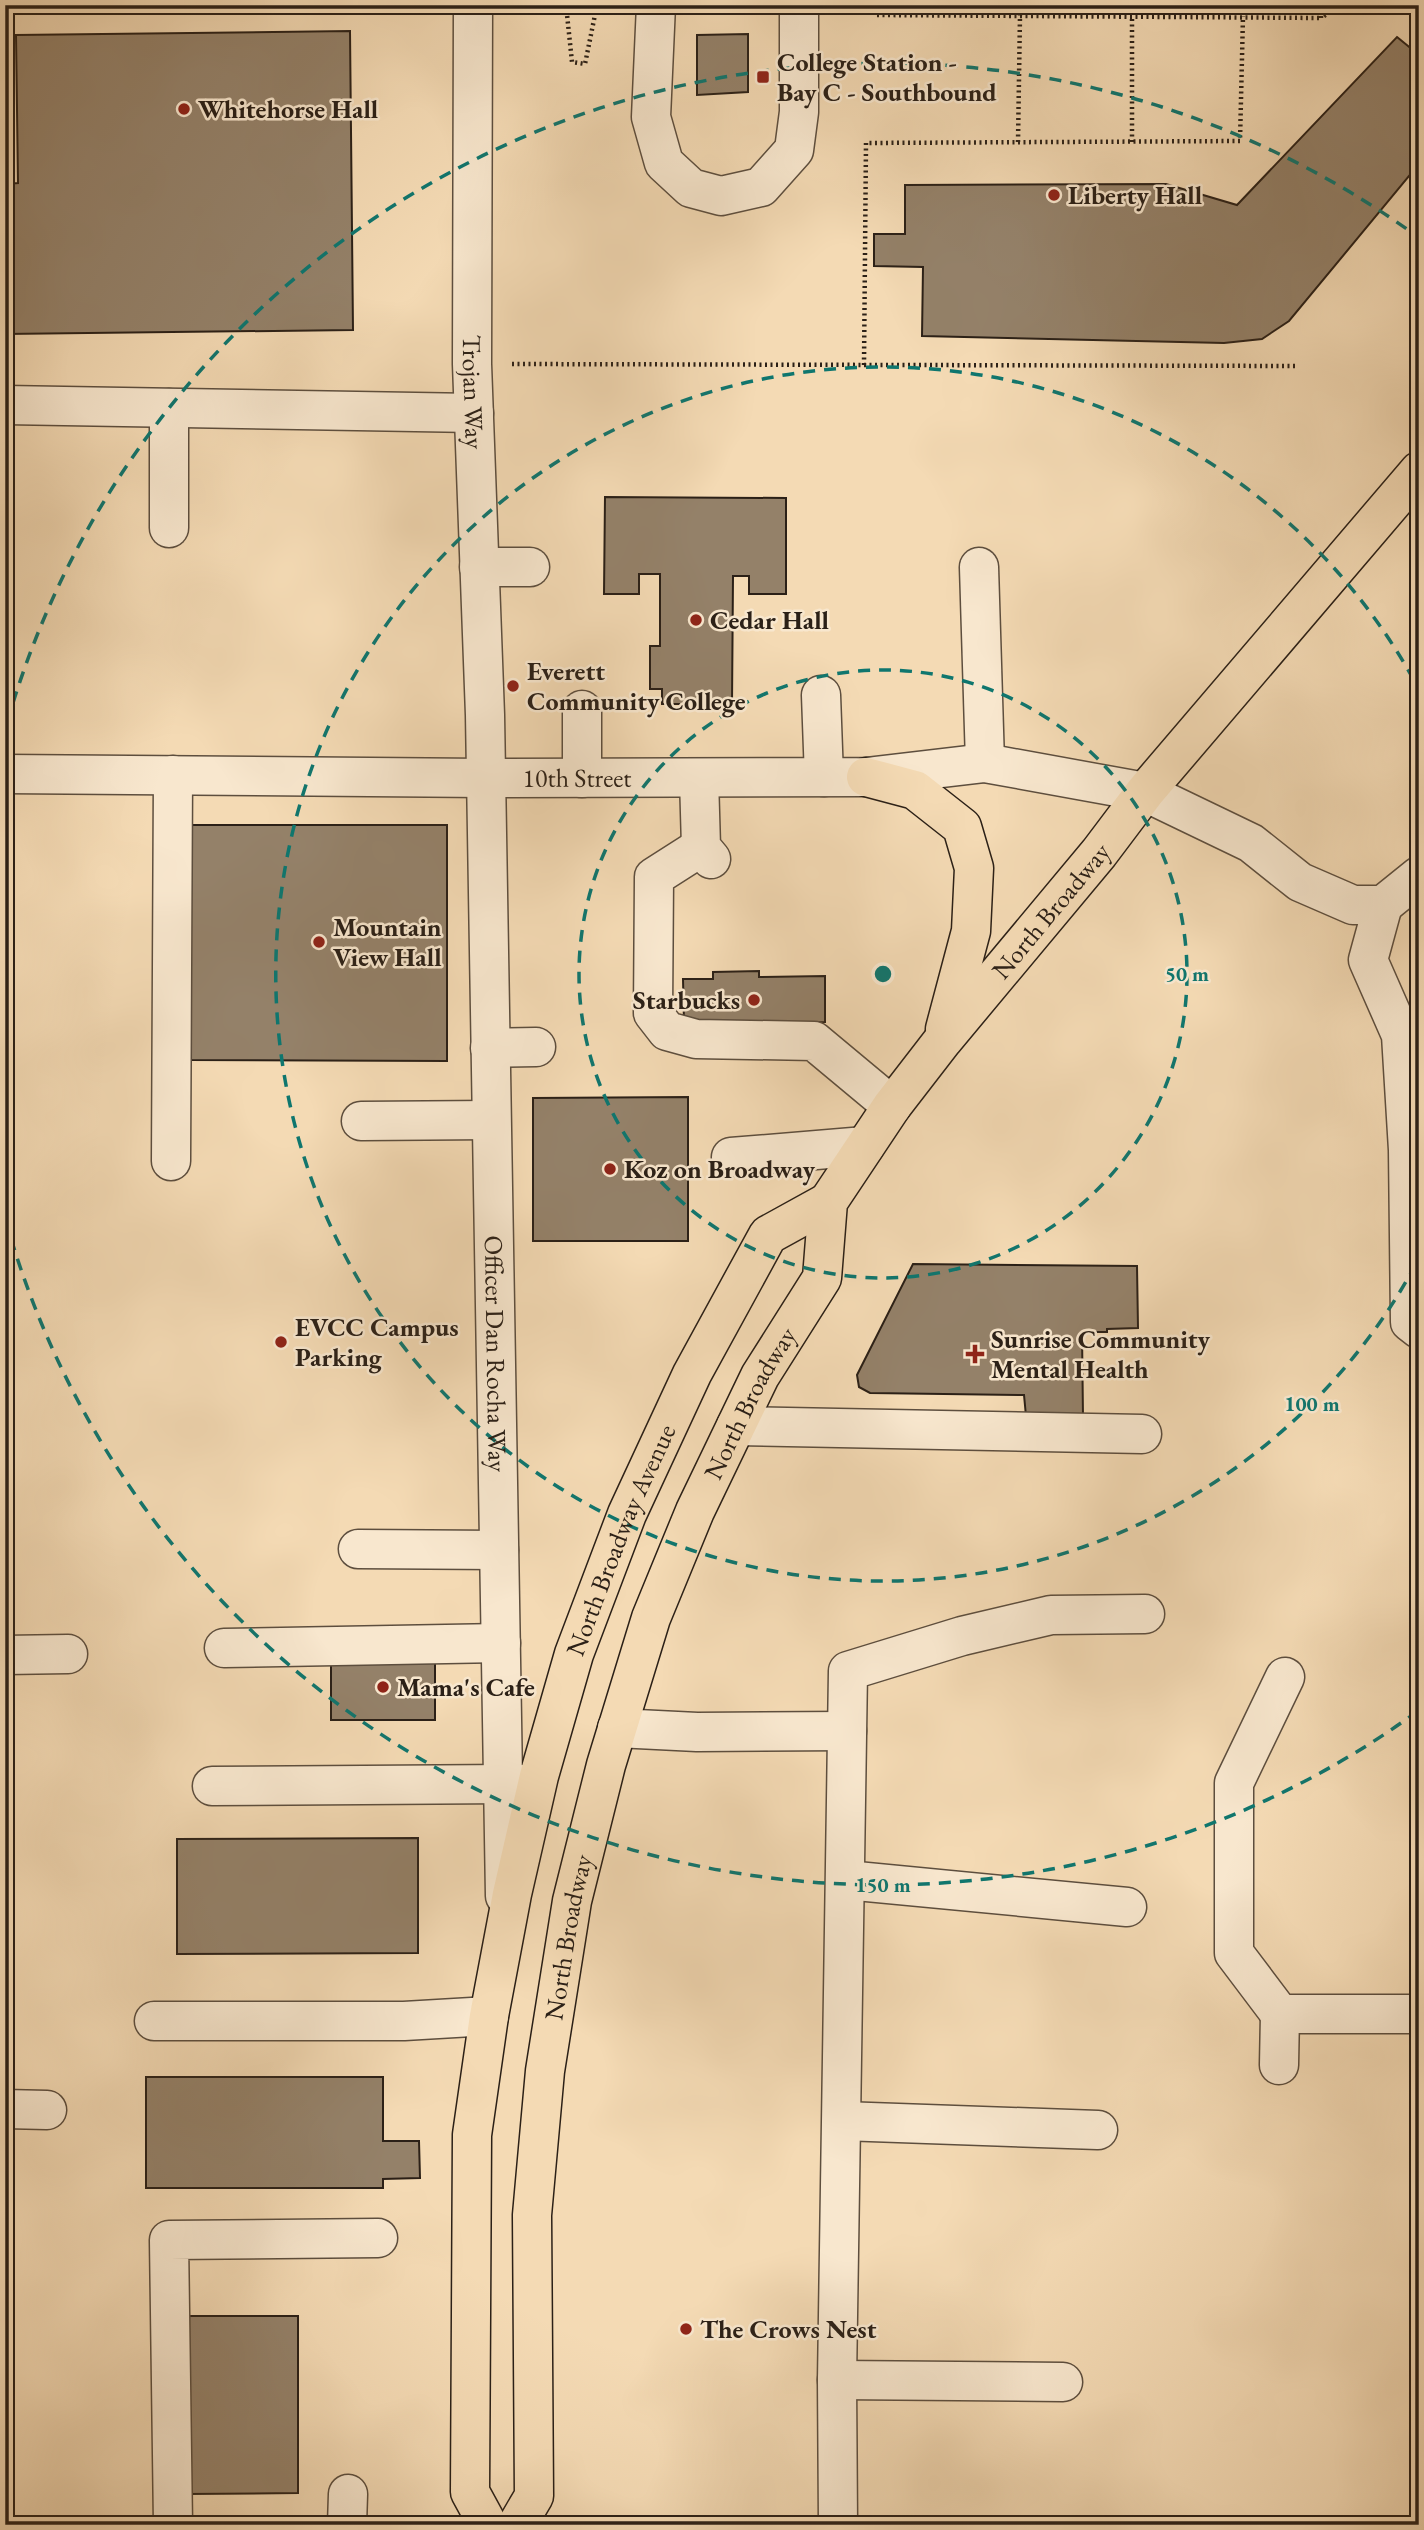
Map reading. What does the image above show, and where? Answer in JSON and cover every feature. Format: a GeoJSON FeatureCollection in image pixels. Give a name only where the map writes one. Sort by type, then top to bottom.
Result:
{"type":"FeatureCollection","features":[{"type":"Feature","properties":{"kind":"main road","name":"North Broadway"},"geometry":{"type":"LineString","coordinates":[[516,2525],[534,2496],[532,2216],[545,2071],[572,1902],[617,1728],[651,1618],[695,1511],[760,1376],[822,1278],[828,1202],[892,1106],[943,1040],[1099,853],[1145,792],[1419,471]]}},
{"type":"Feature","properties":{"kind":"main road"},"geometry":{"type":"LineString","coordinates":[[866,777],[915,790],[961,827],[974,868],[971,931],[943,1040]]}},
{"type":"Feature","properties":{"kind":"main road","name":"North Broadway Avenue"},"geometry":{"type":"LineString","coordinates":[[489,2016],[505,1931],[520,1784],[627,1514],[692,1374],[768,1235],[828,1202]]}},
{"type":"Feature","properties":{"kind":"main road"},"geometry":{"type":"LineString","coordinates":[[488,2525],[470,2492],[470,2479],[472,2136],[489,2016]]}},
{"type":"Feature","properties":{"kind":"street","name":"Trojan Way"},"geometry":{"type":"LineString","coordinates":[[473,5],[472,364],[485,778]]}},
{"type":"Feature","properties":{"kind":"street"},"geometry":{"type":"LineString","coordinates":[[656,5],[652,117],[664,163],[691,188],[721,196],[761,187],[794,150],[799,112],[799,5]]}},
{"type":"Feature","properties":{"kind":"street"},"geometry":{"type":"LineString","coordinates":[[5,405],[474,412]]}},
{"type":"Feature","properties":{"kind":"street"},"geometry":{"type":"LineString","coordinates":[[169,408],[169,528]]}},
{"type":"Feature","properties":{"kind":"street"},"geometry":{"type":"LineString","coordinates":[[480,567],[530,567]]}},
{"type":"Feature","properties":{"kind":"street"},"geometry":{"type":"LineString","coordinates":[[979,567],[985,763]]}},
{"type":"Feature","properties":{"kind":"street"},"geometry":{"type":"LineString","coordinates":[[821,695],[824,777]]}},
{"type":"Feature","properties":{"kind":"street"},"geometry":{"type":"LineString","coordinates":[[582,710],[582,778]]}},
{"type":"Feature","properties":{"kind":"street","name":"10th Street"},"geometry":{"type":"LineString","coordinates":[[5,774],[485,778],[866,777],[985,763],[1145,792],[1251,843],[1300,882],[1353,905],[1383,905]]}},
{"type":"Feature","properties":{"kind":"street"},"geometry":{"type":"LineString","coordinates":[[171,1161],[173,775]]}},
{"type":"Feature","properties":{"kind":"street","name":"Officer Dan Rocha Way"},"geometry":{"type":"LineString","coordinates":[[485,778],[501,1643],[520,1784]]}},
{"type":"Feature","properties":{"kind":"street"},"geometry":{"type":"LineString","coordinates":[[699,778],[706,853],[654,877],[653,1013],[667,1031],[696,1039],[814,1041],[892,1106]]}},
{"type":"Feature","properties":{"kind":"street"},"geometry":{"type":"LineString","coordinates":[[1419,876],[1383,905],[1367,960],[1401,1035],[1408,1150],[1410,1322],[1419,1329]]}},
{"type":"Feature","properties":{"kind":"street"},"geometry":{"type":"LineString","coordinates":[[490,1048],[536,1047]]}},
{"type":"Feature","properties":{"kind":"street"},"geometry":{"type":"LineString","coordinates":[[361,1121],[491,1120]]}},
{"type":"Feature","properties":{"kind":"street"},"geometry":{"type":"LineString","coordinates":[[731,1157],[865,1146]]}},
{"type":"Feature","properties":{"kind":"street"},"geometry":{"type":"LineString","coordinates":[[736,1426],[1142,1434]]}},
{"type":"Feature","properties":{"kind":"street"},"geometry":{"type":"LineString","coordinates":[[358,1549],[499,1550]]}},
{"type":"Feature","properties":{"kind":"street"},"geometry":{"type":"LineString","coordinates":[[838,2525],[837,2380],[848,1671],[962,1636],[1051,1615],[1145,1614]]}},
{"type":"Feature","properties":{"kind":"street"},"geometry":{"type":"LineString","coordinates":[[224,1648],[501,1643]]}},
{"type":"Feature","properties":{"kind":"street"},"geometry":{"type":"LineString","coordinates":[[5,1655],[68,1654]]}},
{"type":"Feature","properties":{"kind":"street"},"geometry":{"type":"LineString","coordinates":[[1279,2065],[1280,2014],[1234,1953],[1234,1783],[1285,1677]]}},
{"type":"Feature","properties":{"kind":"street"},"geometry":{"type":"LineString","coordinates":[[617,1728],[697,1732],[847,1731]]}},
{"type":"Feature","properties":{"kind":"street"},"geometry":{"type":"LineString","coordinates":[[212,1786],[520,1784]]}},
{"type":"Feature","properties":{"kind":"street"},"geometry":{"type":"LineString","coordinates":[[846,1881],[1127,1907]]}},
{"type":"Feature","properties":{"kind":"street"},"geometry":{"type":"LineString","coordinates":[[1280,2014],[1419,2014]]}},
{"type":"Feature","properties":{"kind":"street"},"geometry":{"type":"LineString","coordinates":[[154,2021],[404,2021],[489,2016]]}},
{"type":"Feature","properties":{"kind":"street"},"geometry":{"type":"LineString","coordinates":[[5,2109],[47,2110]]}},
{"type":"Feature","properties":{"kind":"street"},"geometry":{"type":"LineString","coordinates":[[842,2121],[1098,2130]]}},
{"type":"Feature","properties":{"kind":"street"},"geometry":{"type":"LineString","coordinates":[[173,2525],[169,2240],[378,2238]]}},
{"type":"Feature","properties":{"kind":"street"},"geometry":{"type":"LineString","coordinates":[[837,2380],[1062,2382]]}},
{"type":"Feature","properties":{"kind":"path"},"geometry":{"type":"LineString","coordinates":[[566,5],[572,62],[585,64],[597,5]]}},
{"type":"Feature","properties":{"kind":"path"},"geometry":{"type":"LineString","coordinates":[[876,5],[876,15],[1321,18],[1340,5]]}},
{"type":"Feature","properties":{"kind":"path"},"geometry":{"type":"LineString","coordinates":[[1321,5],[1321,18]]}},
{"type":"Feature","properties":{"kind":"path"},"geometry":{"type":"LineString","coordinates":[[1018,142],[1020,15]]}},
{"type":"Feature","properties":{"kind":"path"},"geometry":{"type":"LineString","coordinates":[[1132,16],[1132,142]]}},
{"type":"Feature","properties":{"kind":"path"},"geometry":{"type":"LineString","coordinates":[[864,365],[866,143],[1240,141],[1243,16]]}},
{"type":"Feature","properties":{"kind":"path"},"geometry":{"type":"LineString","coordinates":[[472,364],[1295,366]]}},
{"type":"Feature","properties":{"kind":"building","name":"Whitehorse Hall"},"geometry":{"type":"Polygon","coordinates":[[[350,31],[353,330],[5,334],[5,184],[18,183],[16,35],[350,31]]]}},
{"type":"Feature","properties":{"kind":"building"},"geometry":{"type":"Polygon","coordinates":[[[748,34],[748,92],[697,95],[697,35],[748,34]]]}},
{"type":"Feature","properties":{"kind":"building","name":"Liberty Hall"},"geometry":{"type":"Polygon","coordinates":[[[1397,37],[1419,55],[1419,164],[1289,321],[1262,339],[1224,343],[922,336],[923,267],[874,266],[874,234],[905,234],[905,185],[1166,184],[1237,205],[1397,37]]]}},
{"type":"Feature","properties":{"kind":"building","name":"Cedar Hall"},"geometry":{"type":"Polygon","coordinates":[[[605,497],[786,498],[786,594],[749,594],[749,576],[733,576],[732,704],[662,704],[662,689],[650,689],[650,646],[660,646],[660,574],[639,574],[639,594],[604,594],[605,497]]]}},
{"type":"Feature","properties":{"kind":"building","name":"Mountain View Hall"},"geometry":{"type":"Polygon","coordinates":[[[191,825],[447,825],[447,1061],[190,1060],[191,825]]]}},
{"type":"Feature","properties":{"kind":"building","name":"Starbucks"},"geometry":{"type":"Polygon","coordinates":[[[759,971],[759,977],[825,976],[825,1022],[684,1023],[683,979],[713,979],[713,972],[759,971]]]}},
{"type":"Feature","properties":{"kind":"building","name":"Koz on Broadway"},"geometry":{"type":"Polygon","coordinates":[[[688,1097],[688,1241],[533,1241],[533,1098],[688,1097]]]}},
{"type":"Feature","properties":{"kind":"building","name":"Sunrise Community Mental Health"},"geometry":{"type":"Polygon","coordinates":[[[913,1264],[1137,1266],[1138,1328],[1082,1332],[1083,1417],[1026,1416],[1024,1395],[870,1393],[859,1387],[857,1375],[913,1264]]]}},
{"type":"Feature","properties":{"kind":"building","name":"Mama's Cafe"},"geometry":{"type":"Polygon","coordinates":[[[435,1654],[435,1720],[331,1720],[331,1655],[435,1654]]]}},
{"type":"Feature","properties":{"kind":"building"},"geometry":{"type":"Polygon","coordinates":[[[418,1838],[418,1953],[177,1954],[177,1839],[418,1838]]]}},
{"type":"Feature","properties":{"kind":"building"},"geometry":{"type":"Polygon","coordinates":[[[146,2077],[383,2077],[383,2141],[419,2141],[420,2178],[383,2179],[383,2188],[146,2188],[146,2077]]]}},
{"type":"Feature","properties":{"kind":"building"},"geometry":{"type":"Polygon","coordinates":[[[186,2316],[298,2316],[298,2493],[187,2494],[186,2316]]]}},
{"type":"Feature","properties":{"kind":"place","name":"College Station - Bay C - Southbound"},"geometry":{"type":"Point","coordinates":[763,77]}},
{"type":"Feature","properties":{"kind":"place","name":"Whitehorse Hall"},"geometry":{"type":"Point","coordinates":[184,109]}},
{"type":"Feature","properties":{"kind":"place","name":"Liberty Hall"},"geometry":{"type":"Point","coordinates":[1054,195]}},
{"type":"Feature","properties":{"kind":"place","name":"Cedar Hall"},"geometry":{"type":"Point","coordinates":[696,620]}},
{"type":"Feature","properties":{"kind":"place","name":"Everett Community College"},"geometry":{"type":"Point","coordinates":[513,686]}},
{"type":"Feature","properties":{"kind":"place","name":"Mountain View Hall"},"geometry":{"type":"Point","coordinates":[319,942]}},
{"type":"Feature","properties":{"kind":"place","name":"Starbucks"},"geometry":{"type":"Point","coordinates":[754,1000]}},
{"type":"Feature","properties":{"kind":"place","name":"Koz on Broadway"},"geometry":{"type":"Point","coordinates":[610,1169]}},
{"type":"Feature","properties":{"kind":"place","name":"EVCC Campus Parking"},"geometry":{"type":"Point","coordinates":[281,1342]}},
{"type":"Feature","properties":{"kind":"place","name":"Sunrise Community Mental Health"},"geometry":{"type":"Point","coordinates":[975,1354]}},
{"type":"Feature","properties":{"kind":"place","name":"Mama's Cafe"},"geometry":{"type":"Point","coordinates":[383,1687]}},
{"type":"Feature","properties":{"kind":"place","name":"The Crows Nest"},"geometry":{"type":"Point","coordinates":[686,2329]}}]}
